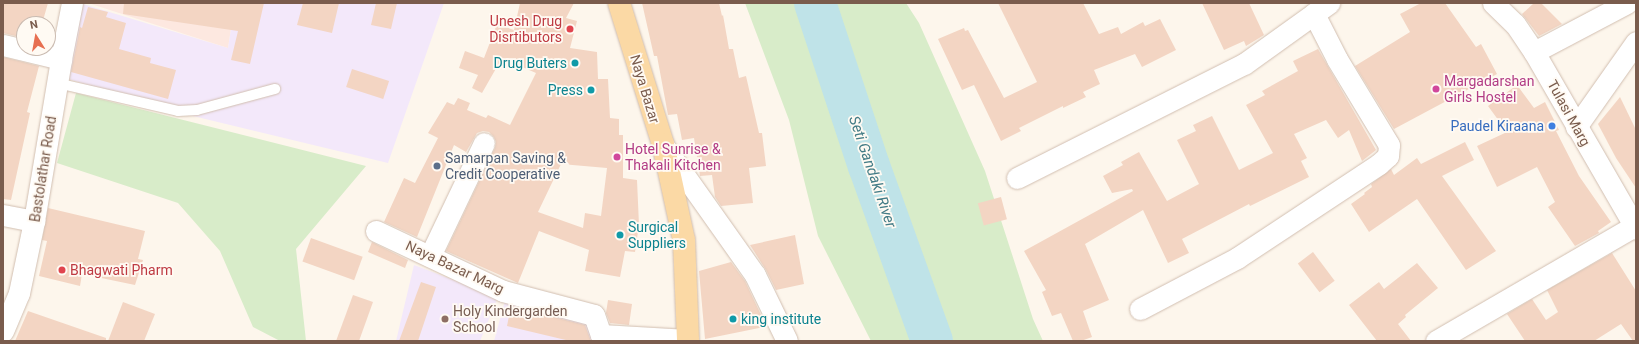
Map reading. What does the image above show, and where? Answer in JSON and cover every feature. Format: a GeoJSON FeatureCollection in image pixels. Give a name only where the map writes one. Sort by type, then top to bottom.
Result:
{"type":"FeatureCollection","features":[{"type":"Feature","properties":{"kind":"main road","name":"Naya Bazar"},"geometry":{"type":"LineString","coordinates":[[619,3],[663,144],[684,240],[688,340]]}},
{"type":"Feature","properties":{"kind":"street","name":"Bastolathar Road"},"geometry":{"type":"LineString","coordinates":[[3,331],[19,293],[34,221],[61,59],[72,3]]}},
{"type":"Feature","properties":{"kind":"street","name":"Tulasi Marg"},"geometry":{"type":"LineString","coordinates":[[1493,3],[1515,24],[1534,52],[1635,228]]}},
{"type":"Feature","properties":{"kind":"street"},"geometry":{"type":"LineString","coordinates":[[1534,52],[1627,3]]}},
{"type":"Feature","properties":{"kind":"street"},"geometry":{"type":"LineString","coordinates":[[1017,178],[1244,64],[1322,9],[1337,59],[1389,145],[1388,156],[1379,164],[1237,258],[1140,309]]}},
{"type":"Feature","properties":{"kind":"street"},"geometry":{"type":"LineString","coordinates":[[1576,127],[1636,42]]}},
{"type":"Feature","properties":{"kind":"street"},"geometry":{"type":"LineString","coordinates":[[3,45],[61,59]]}},
{"type":"Feature","properties":{"kind":"street"},"geometry":{"type":"LineString","coordinates":[[430,256],[484,143]]}},
{"type":"Feature","properties":{"kind":"street"},"geometry":{"type":"LineString","coordinates":[[663,144],[755,274],[787,341]]}},
{"type":"Feature","properties":{"kind":"street"},"geometry":{"type":"LineString","coordinates":[[3,215],[34,221]]}},
{"type":"Feature","properties":{"kind":"street"},"geometry":{"type":"LineString","coordinates":[[1436,341],[1635,228]]}},
{"type":"Feature","properties":{"kind":"street","name":"Naya Bazar Marg"},"geometry":{"type":"LineString","coordinates":[[376,231],[503,291],[594,315],[600,338],[688,340]]}},
{"type":"Feature","properties":{"kind":"lane"},"geometry":{"type":"LineString","coordinates":[[57,83],[178,111],[197,110],[275,89]]}},
{"type":"Feature","properties":{"kind":"shaded area"},"geometry":{"type":"Polygon","coordinates":[[[88,3],[235,3],[228,48],[88,3]]]}},
{"type":"Feature","properties":{"kind":"shaded area"},"geometry":{"type":"Polygon","coordinates":[[[235,3],[444,3],[388,163],[164,109],[65,78],[83,4],[228,48],[235,3]]]}},
{"type":"Feature","properties":{"kind":"shaded area","name":"Holy Kindergarden School"},"geometry":{"type":"Polygon","coordinates":[[[414,265],[498,297],[480,341],[396,341],[414,265]]]}},
{"type":"Feature","properties":{"kind":"shaded area"},"geometry":{"type":"Polygon","coordinates":[[[506,297],[596,321],[592,341],[494,341],[506,297]]]}},
{"type":"Feature","properties":{"kind":"green space"},"geometry":{"type":"Polygon","coordinates":[[[745,3],[906,3],[919,23],[985,171],[1033,319],[1043,341],[871,341],[818,236],[789,120],[745,3]]]}},
{"type":"Feature","properties":{"kind":"green space"},"geometry":{"type":"Polygon","coordinates":[[[76,93],[366,166],[296,249],[306,341],[280,341],[253,327],[220,251],[178,203],[57,163],[76,93]]]}},
{"type":"Feature","properties":{"kind":"building"},"geometry":{"type":"Polygon","coordinates":[[[3,3],[48,3],[44,16],[16,16],[16,36],[3,33],[3,3]]]}},
{"type":"Feature","properties":{"kind":"building"},"geometry":{"type":"Polygon","coordinates":[[[124,3],[264,3],[250,64],[231,60],[238,31],[123,14],[124,3]]]}},
{"type":"Feature","properties":{"kind":"building"},"geometry":{"type":"Polygon","coordinates":[[[303,3],[339,3],[332,33],[297,25],[303,3]]]}},
{"type":"Feature","properties":{"kind":"building"},"geometry":{"type":"Polygon","coordinates":[[[376,3],[397,3],[391,29],[371,25],[376,3]]]}},
{"type":"Feature","properties":{"kind":"building"},"geometry":{"type":"Polygon","coordinates":[[[520,3],[574,3],[566,18],[577,21],[570,48],[597,52],[598,79],[608,79],[610,118],[619,119],[619,135],[623,135],[623,178],[637,180],[639,225],[635,252],[625,251],[620,277],[585,271],[589,250],[539,231],[518,283],[446,251],[495,148],[496,142],[494,137],[489,132],[483,131],[477,133],[466,152],[454,145],[417,237],[384,222],[404,178],[415,183],[438,138],[428,133],[447,102],[454,105],[458,98],[470,103],[467,110],[486,118],[488,115],[510,125],[536,73],[502,58],[482,93],[472,88],[478,75],[459,68],[465,51],[484,58],[497,24],[514,30],[520,3]],[[561,164],[538,212],[583,228],[585,213],[601,216],[607,168],[561,164]]]}},
{"type":"Feature","properties":{"kind":"building"},"geometry":{"type":"Polygon","coordinates":[[[642,3],[719,3],[722,16],[723,15],[729,49],[733,49],[739,78],[746,76],[759,133],[762,133],[766,166],[749,168],[753,203],[721,206],[715,197],[712,175],[700,176],[694,138],[682,140],[677,114],[668,115],[657,56],[654,56],[642,3]]]}},
{"type":"Feature","properties":{"kind":"building"},"geometry":{"type":"Polygon","coordinates":[[[998,3],[1083,3],[1099,34],[1118,27],[1121,34],[1143,22],[1145,26],[1160,19],[1176,50],[1142,67],[1135,54],[1094,70],[1100,84],[1083,92],[1086,97],[1063,108],[1063,106],[1019,128],[1021,131],[1001,141],[974,85],[962,90],[938,39],[964,28],[965,31],[968,30],[1004,98],[1037,82],[998,3]]]}},
{"type":"Feature","properties":{"kind":"building"},"geometry":{"type":"Polygon","coordinates":[[[1202,3],[1249,3],[1264,35],[1246,46],[1244,41],[1224,50],[1202,3]]]}},
{"type":"Feature","properties":{"kind":"building"},"geometry":{"type":"Polygon","coordinates":[[[1421,3],[1445,3],[1476,47],[1481,44],[1497,74],[1394,129],[1355,66],[1410,32],[1400,14],[1421,3]]]}},
{"type":"Feature","properties":{"kind":"building"},"geometry":{"type":"Polygon","coordinates":[[[1534,3],[1541,3],[1562,24],[1539,36],[1522,14],[1534,3]]]}},
{"type":"Feature","properties":{"kind":"building"},"geometry":{"type":"Polygon","coordinates":[[[88,7],[108,12],[106,17],[126,23],[119,49],[151,58],[150,63],[176,70],[168,99],[71,72],[80,27],[82,28],[88,7]]]}},
{"type":"Feature","properties":{"kind":"building"},"geometry":{"type":"Polygon","coordinates":[[[1318,49],[1376,150],[1362,161],[1349,130],[1338,138],[1326,120],[1294,134],[1307,158],[1301,161],[1309,177],[1250,206],[1249,204],[1182,239],[1189,253],[1168,263],[1143,210],[1085,244],[1109,300],[1083,311],[1092,337],[1081,341],[1073,341],[1061,313],[1052,316],[1042,292],[1046,290],[1024,251],[1133,191],[1132,189],[1112,193],[1103,176],[1123,165],[1121,162],[1139,152],[1167,201],[1199,184],[1177,140],[1196,131],[1193,125],[1212,116],[1239,170],[1273,153],[1246,105],[1265,95],[1262,91],[1298,71],[1293,61],[1318,49]]]}},
{"type":"Feature","properties":{"kind":"building"},"geometry":{"type":"Polygon","coordinates":[[[3,57],[39,66],[27,112],[30,113],[11,200],[3,199],[3,57]]]}},
{"type":"Feature","properties":{"kind":"building"},"geometry":{"type":"Polygon","coordinates":[[[352,69],[389,81],[383,99],[346,87],[352,69]]]}},
{"type":"Feature","properties":{"kind":"building"},"geometry":{"type":"Polygon","coordinates":[[[1517,85],[1534,108],[1545,102],[1559,130],[1556,131],[1579,176],[1611,222],[1598,231],[1599,233],[1575,246],[1548,207],[1555,202],[1537,167],[1497,187],[1477,146],[1507,132],[1488,106],[1517,85]]]}},
{"type":"Feature","properties":{"kind":"building"},"geometry":{"type":"Polygon","coordinates":[[[1620,97],[1636,130],[1636,188],[1616,158],[1598,124],[1620,97]]]}},
{"type":"Feature","properties":{"kind":"building"},"geometry":{"type":"Polygon","coordinates":[[[1465,142],[1474,160],[1442,176],[1496,251],[1466,270],[1417,199],[1369,232],[1351,204],[1372,187],[1371,184],[1391,169],[1394,175],[1417,158],[1421,164],[1465,142]]]}},
{"type":"Feature","properties":{"kind":"building"},"geometry":{"type":"Polygon","coordinates":[[[1001,197],[1007,219],[984,225],[978,203],[1001,197]]]}},
{"type":"Feature","properties":{"kind":"building"},"geometry":{"type":"Polygon","coordinates":[[[48,208],[145,231],[138,259],[143,260],[135,285],[82,274],[80,286],[39,276],[47,241],[42,240],[48,208]]]}},
{"type":"Feature","properties":{"kind":"building"},"geometry":{"type":"Polygon","coordinates":[[[795,235],[804,284],[776,290],[766,270],[750,245],[795,235]]]}},
{"type":"Feature","properties":{"kind":"building"},"geometry":{"type":"Polygon","coordinates":[[[311,238],[363,257],[354,280],[302,261],[311,238]]]}},
{"type":"Feature","properties":{"kind":"building"},"geometry":{"type":"Polygon","coordinates":[[[372,242],[408,260],[405,268],[368,252],[372,242]]]}},
{"type":"Feature","properties":{"kind":"building"},"geometry":{"type":"Polygon","coordinates":[[[1313,252],[1335,281],[1319,292],[1298,263],[1313,252]]]}},
{"type":"Feature","properties":{"kind":"building"},"geometry":{"type":"Polygon","coordinates":[[[1612,253],[1636,291],[1636,341],[1633,341],[1621,324],[1594,341],[1525,341],[1507,314],[1532,299],[1546,320],[1558,312],[1547,290],[1612,253]]]}},
{"type":"Feature","properties":{"kind":"building"},"geometry":{"type":"Polygon","coordinates":[[[731,262],[745,281],[762,317],[764,327],[705,339],[699,271],[731,262]]]}},
{"type":"Feature","properties":{"kind":"building"},"geometry":{"type":"Polygon","coordinates":[[[1417,263],[1438,288],[1405,315],[1406,317],[1398,324],[1411,341],[1377,341],[1349,305],[1379,282],[1384,289],[1417,263]]]}},
{"type":"Feature","properties":{"kind":"building"},"geometry":{"type":"Polygon","coordinates":[[[421,282],[436,287],[418,341],[399,341],[421,282]]]}},
{"type":"Feature","properties":{"kind":"building"},"geometry":{"type":"Polygon","coordinates":[[[353,295],[373,302],[359,341],[336,341],[353,295]]]}},
{"type":"Feature","properties":{"kind":"building"},"geometry":{"type":"Polygon","coordinates":[[[608,300],[632,304],[629,325],[610,323],[606,313],[608,300]]]}},
{"type":"Feature","properties":{"kind":"building"},"geometry":{"type":"Polygon","coordinates":[[[123,302],[155,314],[144,341],[108,341],[123,302]]]}},
{"type":"Feature","properties":{"kind":"building"},"geometry":{"type":"Polygon","coordinates":[[[511,306],[585,325],[591,341],[570,341],[507,326],[511,306]]]}},
{"type":"Feature","properties":{"kind":"building"},"geometry":{"type":"Polygon","coordinates":[[[28,311],[106,338],[106,341],[15,341],[28,311]]]}},
{"type":"Feature","properties":{"kind":"waterway","name":"Seti Gandaki River"},"geometry":{"type":"LineString","coordinates":[[815,3],[869,166],[932,341]]}},
{"type":"Feature","properties":{"kind":"place","name":"Unesh Drug Disrtibutors"},"geometry":{"type":"Point","coordinates":[570,29]}},
{"type":"Feature","properties":{"kind":"place","name":"Drug Buters"},"geometry":{"type":"Point","coordinates":[575,63]}},
{"type":"Feature","properties":{"kind":"place","name":"Margadarshan Girls Hostel"},"geometry":{"type":"Point","coordinates":[1436,89]}},
{"type":"Feature","properties":{"kind":"place","name":"Press"},"geometry":{"type":"Point","coordinates":[591,90]}},
{"type":"Feature","properties":{"kind":"place","name":"Paudel Kiraana"},"geometry":{"type":"Point","coordinates":[1552,126]}},
{"type":"Feature","properties":{"kind":"place","name":"Hotel Sunrise & Thakali Kitchen"},"geometry":{"type":"Point","coordinates":[617,157]}},
{"type":"Feature","properties":{"kind":"place","name":"Samarpan Saving & Credit Cooperative"},"geometry":{"type":"Point","coordinates":[437,166]}},
{"type":"Feature","properties":{"kind":"place","name":"Surgical Suppliers"},"geometry":{"type":"Point","coordinates":[620,235]}},
{"type":"Feature","properties":{"kind":"place","name":"Bhagwati Pharm"},"geometry":{"type":"Point","coordinates":[62,270]}},
{"type":"Feature","properties":{"kind":"place","name":"Holy Kindergarden School"},"geometry":{"type":"Point","coordinates":[445,319]}},
{"type":"Feature","properties":{"kind":"place","name":"king institute"},"geometry":{"type":"Point","coordinates":[733,319]}}]}
